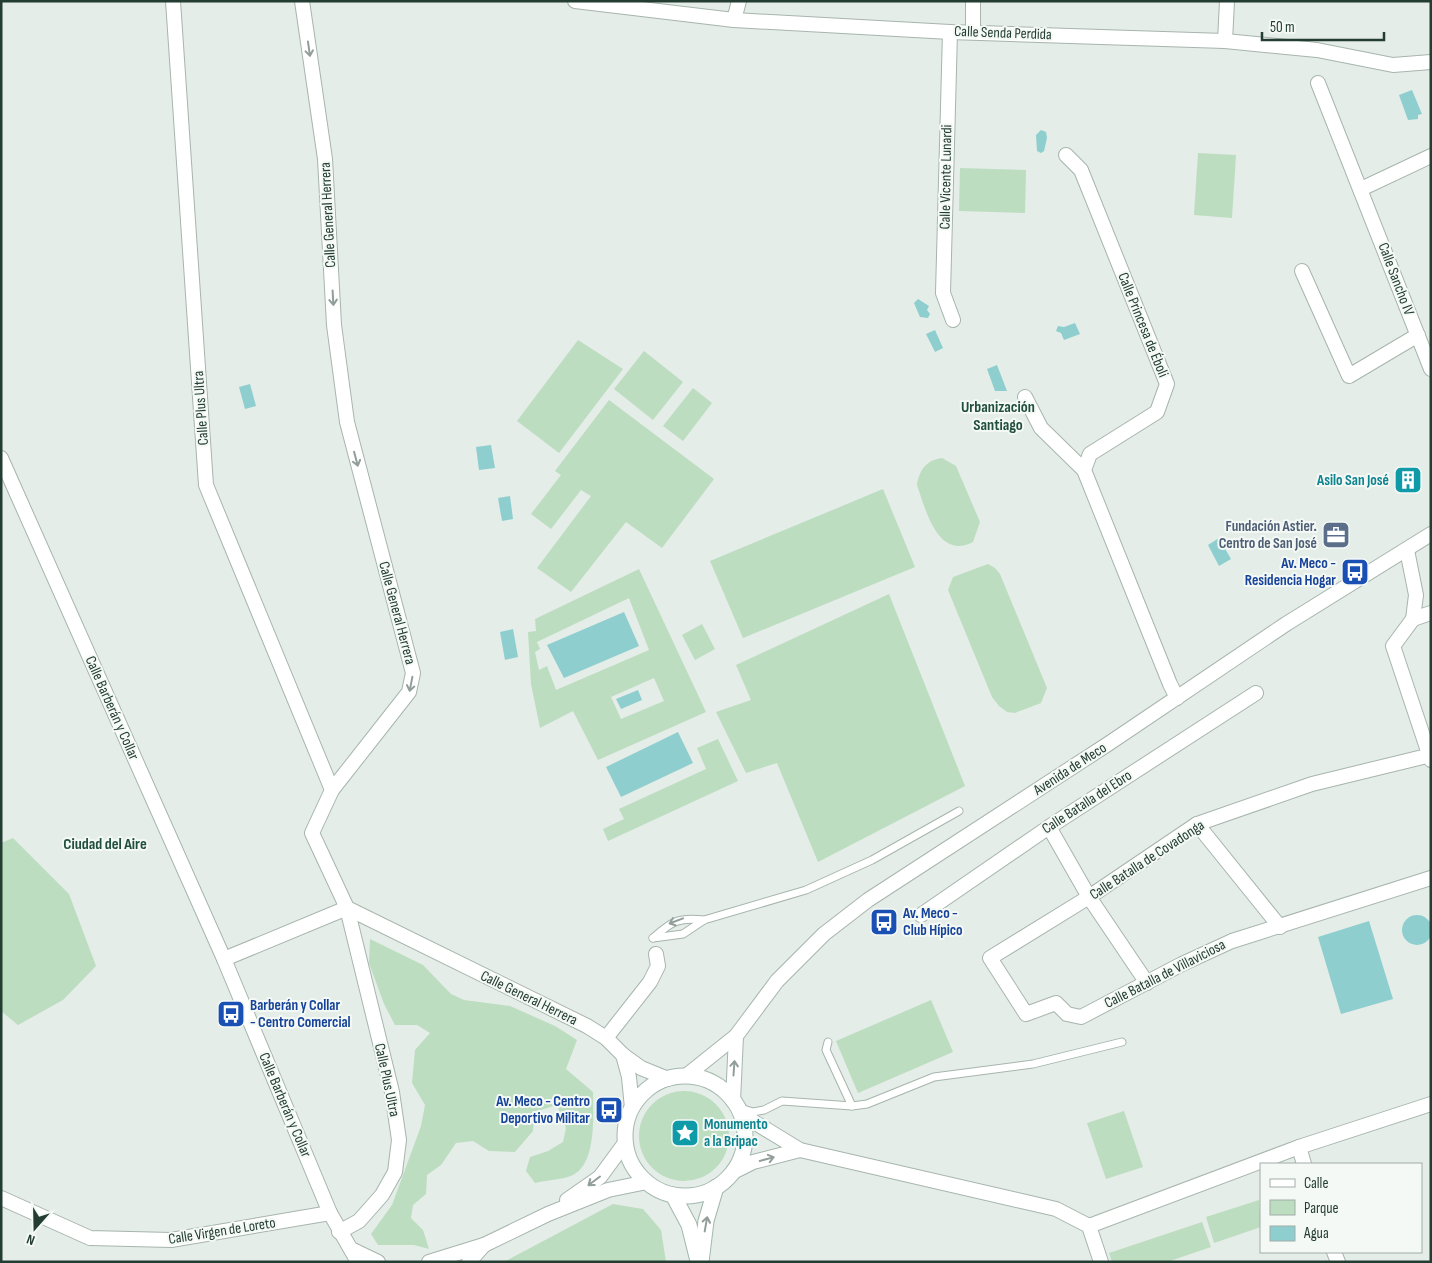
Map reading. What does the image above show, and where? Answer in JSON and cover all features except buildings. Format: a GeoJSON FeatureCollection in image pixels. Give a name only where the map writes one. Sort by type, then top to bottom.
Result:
{"type":"FeatureCollection","features":[{"type":"Feature","properties":{"kind":"street","name":"Calle Plus Ultra"},"geometry":{"type":"LineString","coordinates":[[173,1],[206,485],[332,790]]}},
{"type":"Feature","properties":{"kind":"street","name":"Calle General Herrera"},"geometry":{"type":"LineString","coordinates":[[302,1],[325,159],[334,325],[347,422],[413,673],[409,692],[332,790],[312,833],[347,908],[587,1026],[606,1038],[623,1055],[641,1068],[668,1079]]}},
{"type":"Feature","properties":{"kind":"street","name":"Calle Senda Perdida"},"geometry":{"type":"LineString","coordinates":[[575,1],[734,20],[950,32],[1225,41],[1317,50],[1393,64],[1431,62]]}},
{"type":"Feature","properties":{"kind":"street"},"geometry":{"type":"LineString","coordinates":[[734,20],[738,1]]}},
{"type":"Feature","properties":{"kind":"street"},"geometry":{"type":"LineString","coordinates":[[973,1],[973,32]]}},
{"type":"Feature","properties":{"kind":"street"},"geometry":{"type":"LineString","coordinates":[[1225,41],[1227,1]]}},
{"type":"Feature","properties":{"kind":"street","name":"Calle Vicente Lunardi"},"geometry":{"type":"LineString","coordinates":[[950,32],[943,293],[953,320]]}},
{"type":"Feature","properties":{"kind":"street","name":"Calle Sancho IV"},"geometry":{"type":"LineString","coordinates":[[1318,83],[1361,188],[1431,370]]}},
{"type":"Feature","properties":{"kind":"street","name":"Calle Princesa de Éboli"},"geometry":{"type":"LineString","coordinates":[[1066,155],[1081,170],[1167,384],[1157,412],[1090,454],[1084,470]]}},
{"type":"Feature","properties":{"kind":"street"},"geometry":{"type":"LineString","coordinates":[[1361,188],[1431,156]]}},
{"type":"Feature","properties":{"kind":"street"},"geometry":{"type":"LineString","coordinates":[[1302,271],[1349,376],[1418,335]]}},
{"type":"Feature","properties":{"kind":"street"},"geometry":{"type":"LineString","coordinates":[[1025,397],[1041,428],[1084,470],[1170,684],[1178,698]]}},
{"type":"Feature","properties":{"kind":"street","name":"Calle Barberán y Collar"},"geometry":{"type":"LineString","coordinates":[[1,458],[224,959],[330,1213],[339,1232],[358,1262]]}},
{"type":"Feature","properties":{"kind":"street","name":"Avenida de Meco"},"geometry":{"type":"LineString","coordinates":[[686,1076],[736,1036],[777,981],[824,934],[868,900],[1178,698],[1286,624],[1431,534]]}},
{"type":"Feature","properties":{"kind":"street"},"geometry":{"type":"LineString","coordinates":[[1407,550],[1416,595],[1413,619],[1394,646],[1430,757]]}},
{"type":"Feature","properties":{"kind":"street"},"geometry":{"type":"LineString","coordinates":[[1413,619],[1431,613]]}},
{"type":"Feature","properties":{"kind":"street","name":"Calle Batalla del Ebro"},"geometry":{"type":"LineString","coordinates":[[921,915],[1049,827],[1256,693]]}},
{"type":"Feature","properties":{"kind":"street","name":"Calle Batalla de Covadonga"},"geometry":{"type":"LineString","coordinates":[[990,958],[1089,897],[1197,824],[1312,784],[1430,757]]}},
{"type":"Feature","properties":{"kind":"street"},"geometry":{"type":"LineString","coordinates":[[1197,824],[1280,927]]}},
{"type":"Feature","properties":{"kind":"street"},"geometry":{"type":"LineString","coordinates":[[1049,827],[1089,897],[1147,983]]}},
{"type":"Feature","properties":{"kind":"street","name":"Calle Batalla de Villaviciosa"},"geometry":{"type":"LineString","coordinates":[[990,958],[1026,1014],[1056,1003],[1067,1014],[1081,1017],[1232,940],[1280,927],[1431,878]]}},
{"type":"Feature","properties":{"kind":"street","name":"Calle Plus Ultra"},"geometry":{"type":"LineString","coordinates":[[339,1232],[359,1221],[382,1195],[395,1172],[398,1140],[392,1092],[347,908]]}},
{"type":"Feature","properties":{"kind":"street"},"geometry":{"type":"LineString","coordinates":[[224,959],[347,908]]}},
{"type":"Feature","properties":{"kind":"street"},"geometry":{"type":"LineString","coordinates":[[606,1038],[650,982],[658,966],[656,954]]}},
{"type":"Feature","properties":{"kind":"street"},"geometry":{"type":"LineString","coordinates":[[735,1171],[744,1149],[744,1125],[737,1107],[736,1036]]}},
{"type":"Feature","properties":{"kind":"street"},"geometry":{"type":"LineString","coordinates":[[623,1055],[632,1108]]}},
{"type":"Feature","properties":{"kind":"street"},"geometry":{"type":"LineString","coordinates":[[800,1150],[753,1162],[735,1171],[716,1187],[696,1195],[673,1195],[659,1190],[636,1172],[625,1144],[627,1119],[632,1108],[647,1090],[668,1079],[686,1076],[712,1083],[737,1107],[800,1150],[1056,1209],[1089,1226],[1100,1262]]}},
{"type":"Feature","properties":{"kind":"street"},"geometry":{"type":"LineString","coordinates":[[1089,1226],[1299,1147],[1431,1104]]}},
{"type":"Feature","properties":{"kind":"street"},"geometry":{"type":"LineString","coordinates":[[548,1214],[600,1177],[625,1144]]}},
{"type":"Feature","properties":{"kind":"street"},"geometry":{"type":"LineString","coordinates":[[1299,1147],[1304,1163]]}},
{"type":"Feature","properties":{"kind":"street"},"geometry":{"type":"LineString","coordinates":[[429,1262],[484,1245],[548,1214],[608,1190],[647,1182]]}},
{"type":"Feature","properties":{"kind":"street"},"geometry":{"type":"LineString","coordinates":[[699,1262],[706,1221],[716,1187]]}},
{"type":"Feature","properties":{"kind":"street"},"geometry":{"type":"LineString","coordinates":[[673,1195],[689,1225],[699,1262]]}},
{"type":"Feature","properties":{"kind":"street","name":"Calle Virgen de Loreto"},"geometry":{"type":"LineString","coordinates":[[1,1198],[90,1238],[171,1240],[330,1213]]}},
{"type":"Feature","properties":{"kind":"street"},"geometry":{"type":"LineString","coordinates":[[469,1262],[484,1245]]}},
{"type":"Feature","properties":{"kind":"street","name":"Calle Barberán y Collar"},"geometry":{"type":"LineString","coordinates":[[351,1249],[378,1262]]}},
{"type":"Feature","properties":{"kind":"lane"},"geometry":{"type":"LineString","coordinates":[[653,938],[683,934],[704,920],[806,890],[872,860],[959,811]]}},
{"type":"Feature","properties":{"kind":"lane"},"geometry":{"type":"LineString","coordinates":[[653,938],[668,924],[686,918],[704,920]]}},
{"type":"Feature","properties":{"kind":"lane"},"geometry":{"type":"LineString","coordinates":[[653,938],[656,954]]}},
{"type":"Feature","properties":{"kind":"lane"},"geometry":{"type":"LineString","coordinates":[[828,1042],[826,1050],[852,1106]]}},
{"type":"Feature","properties":{"kind":"lane"},"geometry":{"type":"LineString","coordinates":[[737,1107],[753,1112],[764,1110],[782,1101],[852,1106],[866,1104],[934,1076],[1032,1064],[1122,1042]]}},
{"type":"Feature","properties":{"kind":"green space"},"geometry":{"type":"Polygon","coordinates":[[[1198,153],[1236,155],[1232,218],[1194,215],[1198,153]]]}},
{"type":"Feature","properties":{"kind":"green space"},"geometry":{"type":"Polygon","coordinates":[[[960,168],[1026,170],[1025,213],[959,211],[960,168]]]}},
{"type":"Feature","properties":{"kind":"green space"},"geometry":{"type":"Polygon","coordinates":[[[578,340],[623,369],[559,453],[517,421],[578,340]]]}},
{"type":"Feature","properties":{"kind":"green space"},"geometry":{"type":"Polygon","coordinates":[[[644,351],[683,382],[653,420],[614,389],[644,351]]]}},
{"type":"Feature","properties":{"kind":"green space"},"geometry":{"type":"Polygon","coordinates":[[[693,388],[712,403],[683,441],[663,426],[693,388]]]}},
{"type":"Feature","properties":{"kind":"green space"},"geometry":{"type":"Polygon","coordinates":[[[609,400],[714,479],[662,548],[626,522],[571,592],[537,568],[591,496],[581,490],[551,529],[531,514],[561,475],[555,471],[609,400]]]}},
{"type":"Feature","properties":{"kind":"green space"},"geometry":{"type":"Polygon","coordinates":[[[942,458],[956,466],[980,522],[973,542],[961,546],[951,544],[942,539],[935,530],[917,485],[924,467],[936,459],[942,458]]]}},
{"type":"Feature","properties":{"kind":"green space"},"geometry":{"type":"Polygon","coordinates":[[[883,489],[915,567],[743,638],[710,561],[883,489]]]}},
{"type":"Feature","properties":{"kind":"green space"},"geometry":{"type":"Polygon","coordinates":[[[988,564],[1000,574],[1047,688],[1041,703],[1015,713],[1007,712],[992,697],[948,590],[953,577],[988,564]]]}},
{"type":"Feature","properties":{"kind":"green space"},"geometry":{"type":"Polygon","coordinates":[[[639,569],[706,712],[598,760],[573,711],[540,728],[531,684],[528,632],[536,631],[535,619],[639,569]],[[629,598],[537,642],[540,649],[535,652],[539,670],[547,666],[556,690],[649,650],[629,598]],[[654,678],[611,697],[621,719],[664,701],[654,678]]]}},
{"type":"Feature","properties":{"kind":"green space"},"geometry":{"type":"Polygon","coordinates":[[[889,594],[965,786],[818,862],[777,763],[746,773],[716,712],[751,700],[736,665],[889,594]]]}},
{"type":"Feature","properties":{"kind":"green space"},"geometry":{"type":"Polygon","coordinates":[[[702,624],[715,649],[695,660],[682,635],[702,624]]]}},
{"type":"Feature","properties":{"kind":"green space"},"geometry":{"type":"Polygon","coordinates":[[[718,739],[738,781],[608,841],[603,829],[624,819],[619,809],[706,769],[697,748],[718,739]]]}},
{"type":"Feature","properties":{"kind":"green space"},"geometry":{"type":"Polygon","coordinates":[[[13,838],[69,894],[96,966],[63,1000],[18,1025],[1,1011],[1,843],[13,838]]]}},
{"type":"Feature","properties":{"kind":"green space"},"geometry":{"type":"Polygon","coordinates":[[[370,939],[423,965],[451,994],[464,1000],[510,1006],[555,1026],[577,1040],[566,1069],[593,1092],[593,1125],[590,1149],[581,1169],[569,1177],[535,1183],[526,1171],[530,1157],[548,1151],[563,1142],[566,1128],[557,1105],[534,1112],[533,1131],[515,1152],[489,1151],[473,1141],[456,1143],[441,1165],[427,1175],[426,1194],[413,1205],[411,1218],[423,1230],[429,1249],[414,1245],[378,1245],[371,1234],[392,1205],[421,1126],[425,1105],[412,1083],[415,1050],[430,1033],[417,1025],[395,1025],[384,1004],[369,963],[370,939]]]}},
{"type":"Feature","properties":{"kind":"green space"},"geometry":{"type":"Polygon","coordinates":[[[931,1000],[953,1052],[858,1093],[836,1041],[931,1000]]]}},
{"type":"Feature","properties":{"kind":"green space"},"geometry":{"type":"Polygon","coordinates":[[[684,1091],[701,1095],[716,1104],[725,1119],[729,1136],[725,1153],[716,1168],[701,1177],[684,1181],[667,1177],[652,1168],[643,1153],[639,1136],[643,1119],[652,1104],[667,1095],[684,1091]]]}},
{"type":"Feature","properties":{"kind":"green space"},"geometry":{"type":"Polygon","coordinates":[[[1124,1111],[1143,1167],[1106,1179],[1087,1123],[1124,1111]]]}},
{"type":"Feature","properties":{"kind":"green space"},"geometry":{"type":"Polygon","coordinates":[[[1259,1200],[1260,1227],[1214,1243],[1206,1217],[1259,1200]]]}},
{"type":"Feature","properties":{"kind":"green space"},"geometry":{"type":"Polygon","coordinates":[[[613,1204],[643,1209],[661,1230],[666,1262],[504,1262],[613,1204]]]}},
{"type":"Feature","properties":{"kind":"green space"},"geometry":{"type":"Polygon","coordinates":[[[1202,1222],[1211,1247],[1167,1262],[1112,1262],[1109,1253],[1202,1222]]]}},
{"type":"Feature","properties":{"kind":"water"},"geometry":{"type":"Polygon","coordinates":[[[1412,90],[1422,114],[1418,115],[1418,119],[1408,120],[1399,95],[1412,90]]]}},
{"type":"Feature","properties":{"kind":"water"},"geometry":{"type":"Polygon","coordinates":[[[1041,130],[1046,132],[1047,138],[1044,151],[1041,153],[1037,151],[1036,135],[1041,130]]]}},
{"type":"Feature","properties":{"kind":"water"},"geometry":{"type":"Polygon","coordinates":[[[918,299],[929,306],[927,310],[930,314],[928,318],[920,317],[914,303],[918,299]]]}},
{"type":"Feature","properties":{"kind":"water"},"geometry":{"type":"Polygon","coordinates":[[[1075,323],[1080,334],[1064,340],[1061,333],[1056,331],[1058,326],[1064,327],[1075,323]]]}},
{"type":"Feature","properties":{"kind":"water"},"geometry":{"type":"Polygon","coordinates":[[[935,330],[943,348],[935,352],[926,334],[935,330]]]}},
{"type":"Feature","properties":{"kind":"water"},"geometry":{"type":"Polygon","coordinates":[[[997,365],[1007,391],[995,391],[987,369],[997,365]]]}},
{"type":"Feature","properties":{"kind":"water"},"geometry":{"type":"Polygon","coordinates":[[[250,384],[256,406],[245,409],[239,387],[250,384]]]}},
{"type":"Feature","properties":{"kind":"water"},"geometry":{"type":"Polygon","coordinates":[[[491,445],[495,468],[479,470],[476,447],[491,445]]]}},
{"type":"Feature","properties":{"kind":"water"},"geometry":{"type":"Polygon","coordinates":[[[510,496],[513,519],[502,521],[498,498],[510,496]]]}},
{"type":"Feature","properties":{"kind":"water"},"geometry":{"type":"Polygon","coordinates":[[[1219,538],[1231,559],[1219,566],[1208,545],[1219,538]]]}},
{"type":"Feature","properties":{"kind":"water"},"geometry":{"type":"Polygon","coordinates":[[[624,612],[639,646],[564,678],[547,645],[624,612]]]}},
{"type":"Feature","properties":{"kind":"water"},"geometry":{"type":"Polygon","coordinates":[[[513,629],[518,657],[505,660],[500,632],[513,629]]]}},
{"type":"Feature","properties":{"kind":"water"},"geometry":{"type":"Polygon","coordinates":[[[638,690],[642,700],[621,709],[616,699],[638,690]]]}},
{"type":"Feature","properties":{"kind":"water"},"geometry":{"type":"Polygon","coordinates":[[[678,732],[693,763],[621,797],[606,767],[678,732]]]}},
{"type":"Feature","properties":{"kind":"water"},"geometry":{"type":"Polygon","coordinates":[[[1417,915],[1423,916],[1431,924],[1431,936],[1423,944],[1417,945],[1411,944],[1403,936],[1402,930],[1403,924],[1411,916],[1417,915]]]}},
{"type":"Feature","properties":{"kind":"water"},"geometry":{"type":"Polygon","coordinates":[[[1369,921],[1393,999],[1341,1014],[1318,937],[1369,921]]]}},
{"type":"Feature","properties":{"kind":"place","name":"Asilo San José"},"geometry":{"type":"Point","coordinates":[1408,480]}},
{"type":"Feature","properties":{"kind":"place","name":"Fundación Astier. Centro de San José"},"geometry":{"type":"Point","coordinates":[1336,535]}},
{"type":"Feature","properties":{"kind":"place","name":"Av. Meco - Residencia Hogar"},"geometry":{"type":"Point","coordinates":[1355,572]}},
{"type":"Feature","properties":{"kind":"place","name":"Av. Meco - Club Hípico"},"geometry":{"type":"Point","coordinates":[884,922]}},
{"type":"Feature","properties":{"kind":"place","name":"Barberán y Collar - Centro Comercial"},"geometry":{"type":"Point","coordinates":[231,1014]}},
{"type":"Feature","properties":{"kind":"place","name":"Av. Meco - Centro Deportivo Militar"},"geometry":{"type":"Point","coordinates":[609,1110]}},
{"type":"Feature","properties":{"kind":"place","name":"Monumento a la Bripac"},"geometry":{"type":"Point","coordinates":[685,1133]}},
{"type":"Feature","properties":{"kind":"district","name":"Urbanización Santiago"},"geometry":{"type":"Point","coordinates":[998,416]}},
{"type":"Feature","properties":{"kind":"district","name":"Ciudad del Aire"},"geometry":{"type":"Point","coordinates":[105,844]}}]}
